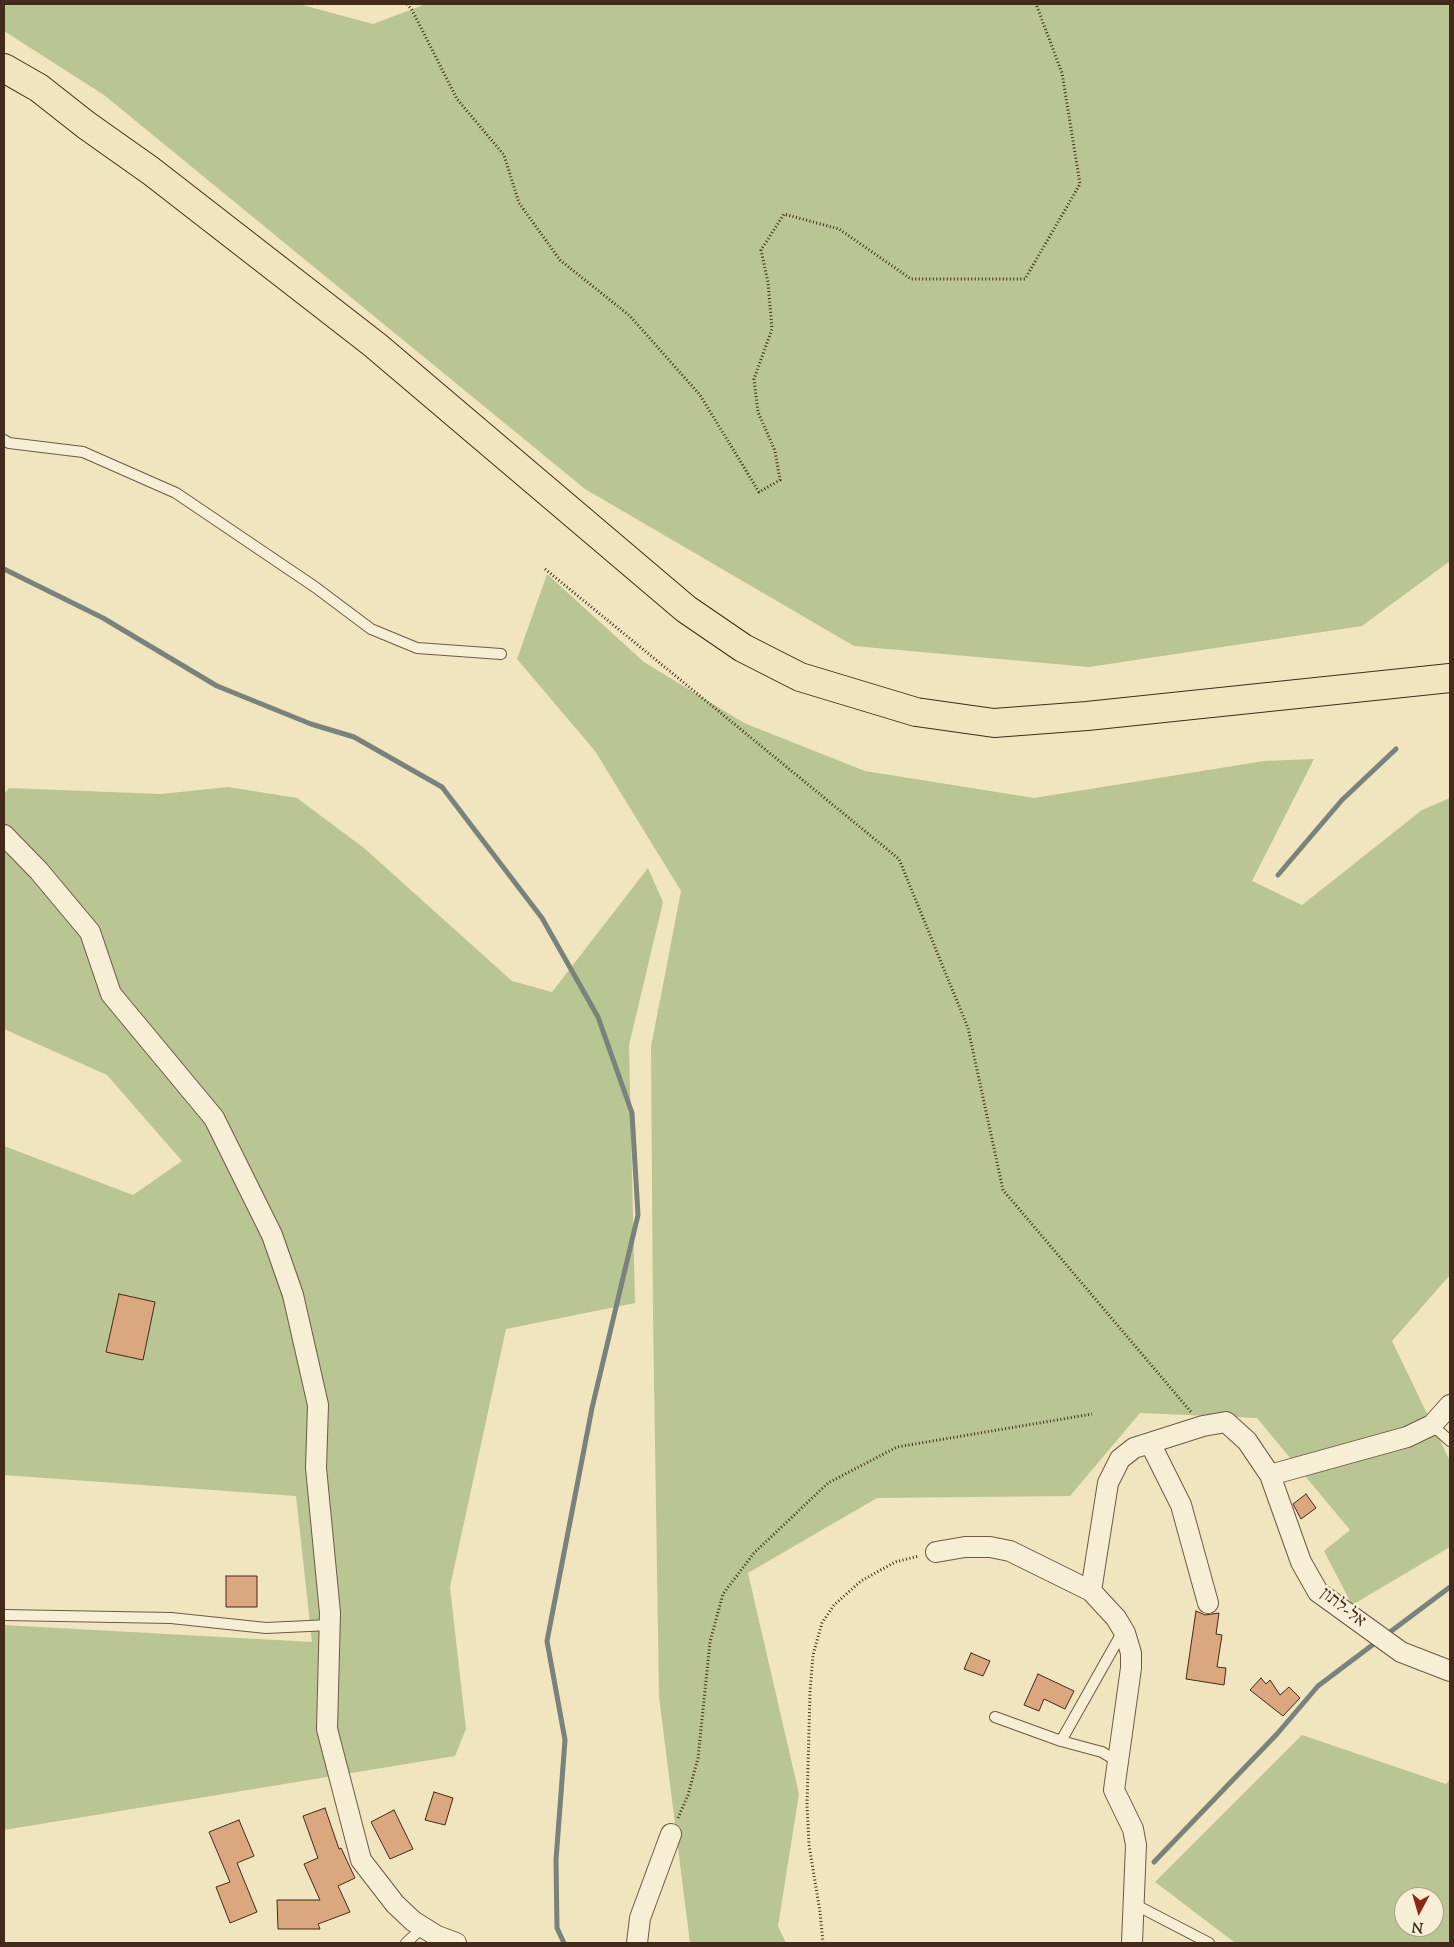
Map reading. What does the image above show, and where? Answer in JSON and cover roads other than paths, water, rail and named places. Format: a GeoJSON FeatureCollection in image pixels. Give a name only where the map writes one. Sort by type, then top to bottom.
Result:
{"type":"FeatureCollection","features":[{"type":"Feature","properties":{"kind":"main road"},"geometry":{"type":"LineString","coordinates":[[4,68],[39,88],[151,171],[375,345],[686,609],[743,648],[800,677],[916,712],[994,724],[1450,678]]}},
{"type":"Feature","properties":{"kind":"main road"},"geometry":{"type":"LineString","coordinates":[[4,84],[86,124]]}},
{"type":"Feature","properties":{"kind":"street"},"geometry":{"type":"LineString","coordinates":[[4,835],[39,871],[90,932],[111,994],[214,1118],[272,1235],[293,1295],[318,1405],[316,1468],[330,1625],[327,1729],[361,1860],[395,1904],[423,1927],[456,1943]]}},
{"type":"Feature","properties":{"kind":"street"},"geometry":{"type":"LineString","coordinates":[[1270,1475],[1407,1437],[1432,1425],[1450,1405]]}},
{"type":"Feature","properties":{"kind":"street","name":"אל-לתון"},"geometry":{"type":"LineString","coordinates":[[1150,1443],[1203,1426],[1226,1422],[1247,1441],[1270,1475],[1301,1562],[1318,1592],[1401,1652],[1450,1671]]}},
{"type":"Feature","properties":{"kind":"street"},"geometry":{"type":"LineString","coordinates":[[1091,1591],[1108,1483],[1120,1459],[1134,1448],[1150,1443],[1181,1505],[1208,1603]]}},
{"type":"Feature","properties":{"kind":"street"},"geometry":{"type":"LineString","coordinates":[[936,1552],[965,1547],[990,1547],[1010,1551],[1091,1591],[1123,1630],[1131,1652],[1131,1668],[1114,1790],[1133,1829],[1136,1845],[1132,1943]]}},
{"type":"Feature","properties":{"kind":"street"},"geometry":{"type":"LineString","coordinates":[[637,1943],[640,1918],[671,1834]]}},
{"type":"Feature","properties":{"kind":"lane"},"geometry":{"type":"LineString","coordinates":[[4,440],[9,443],[83,452],[176,493],[315,587],[371,630],[417,648],[501,654]]}},
{"type":"Feature","properties":{"kind":"lane"},"geometry":{"type":"LineString","coordinates":[[1432,1425],[1450,1441]]}},
{"type":"Feature","properties":{"kind":"lane"},"geometry":{"type":"LineString","coordinates":[[4,1616],[171,1618],[266,1628],[330,1625]]}},
{"type":"Feature","properties":{"kind":"lane"},"geometry":{"type":"LineString","coordinates":[[1061,1741],[1123,1630]]}},
{"type":"Feature","properties":{"kind":"lane"},"geometry":{"type":"LineString","coordinates":[[995,1717],[1061,1741],[1102,1752],[1117,1761]]}},
{"type":"Feature","properties":{"kind":"lane"},"geometry":{"type":"LineString","coordinates":[[1134,1904],[1209,1943]]}},
{"type":"Feature","properties":{"kind":"lane"},"geometry":{"type":"LineString","coordinates":[[406,1943],[423,1927]]}},
{"type":"Feature","properties":{"kind":"waterway"},"geometry":{"type":"LineString","coordinates":[[4,569],[103,618],[217,686],[311,724],[354,737],[442,787],[542,918],[598,1017],[632,1113],[638,1215],[592,1408],[547,1641],[565,1740],[556,1860],[557,1928],[564,1943]]}},
{"type":"Feature","properties":{"kind":"waterway"},"geometry":{"type":"LineString","coordinates":[[1278,875],[1342,800],[1396,749]]}},
{"type":"Feature","properties":{"kind":"waterway"},"geometry":{"type":"LineString","coordinates":[[1386,1635],[1450,1587]]}},
{"type":"Feature","properties":{"kind":"waterway"},"geometry":{"type":"LineString","coordinates":[[1154,1862],[1277,1734],[1318,1686],[1379,1640]]}}]}
